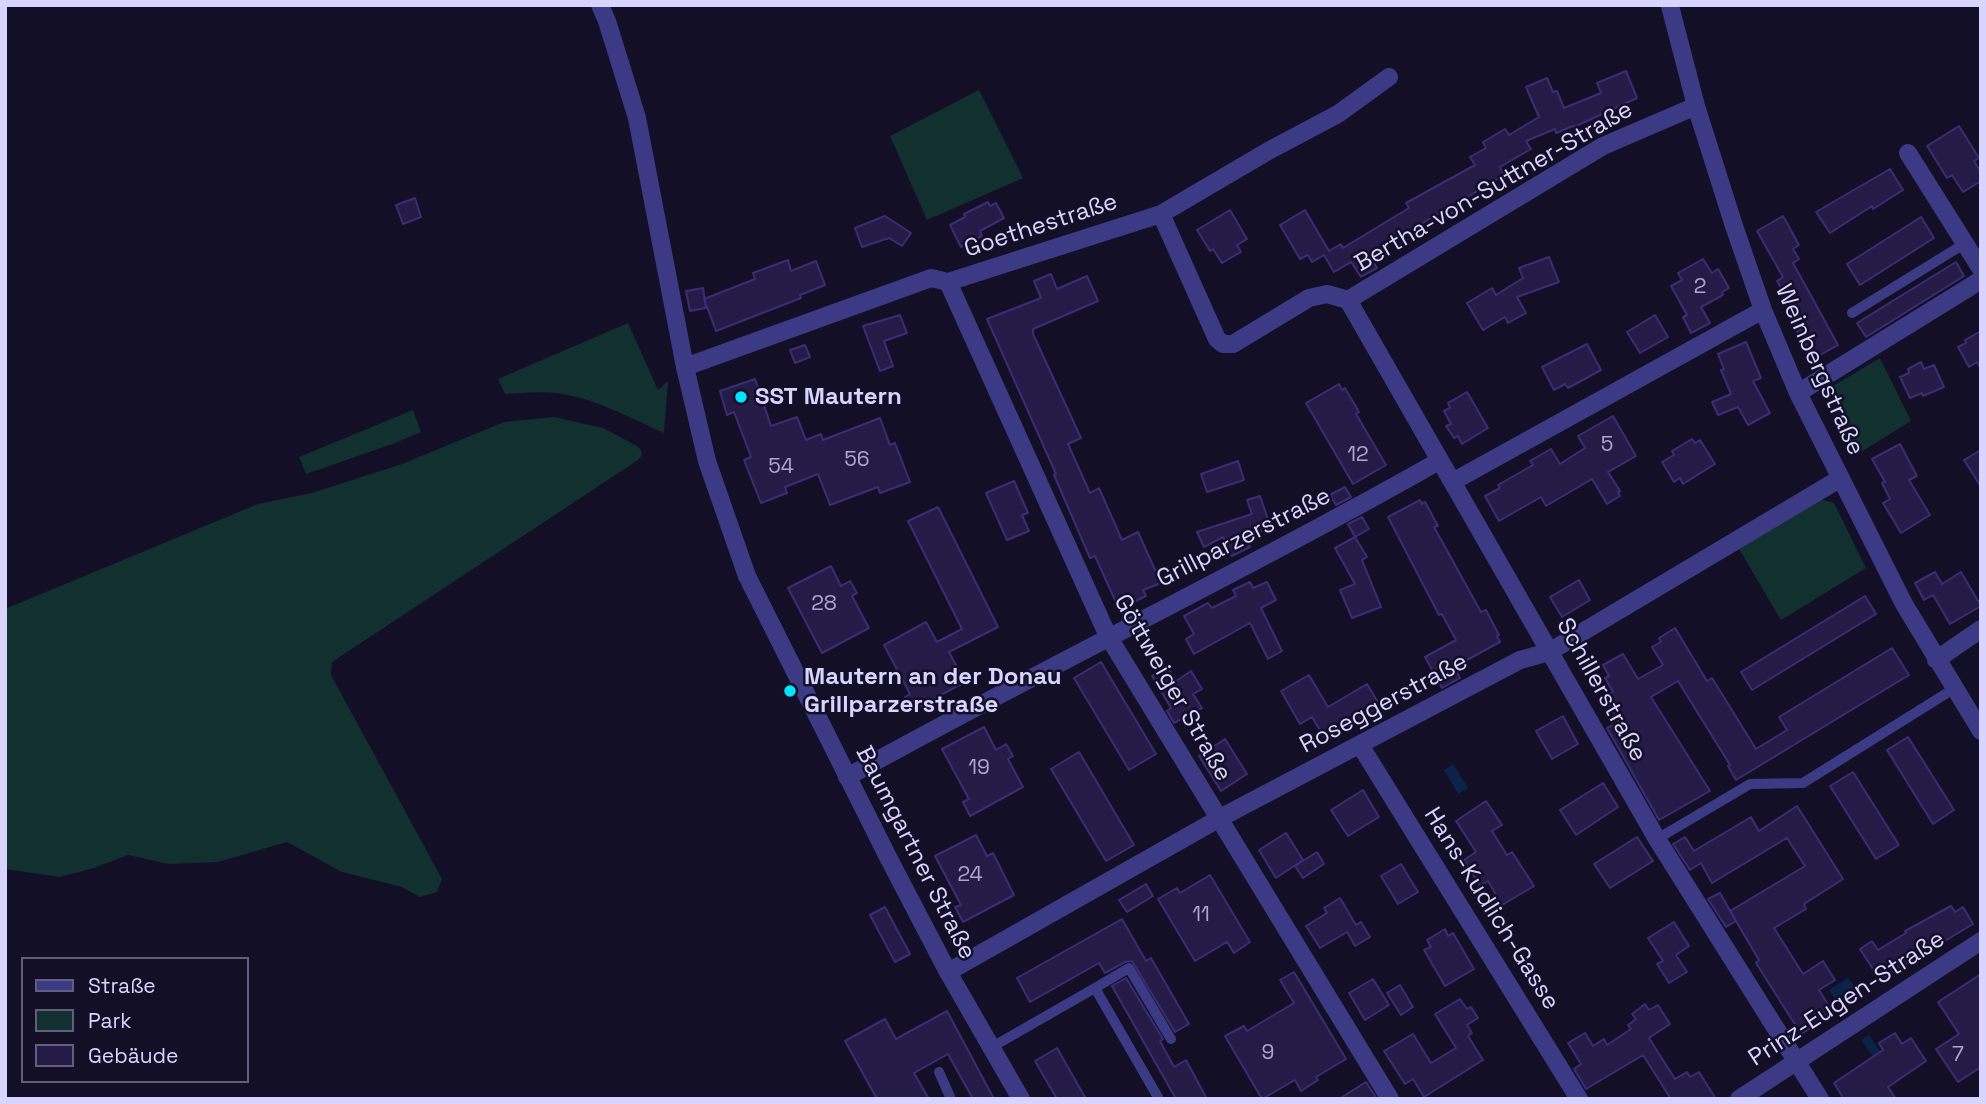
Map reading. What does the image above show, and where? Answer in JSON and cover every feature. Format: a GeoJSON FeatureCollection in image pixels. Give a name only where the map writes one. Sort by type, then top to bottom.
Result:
{"type":"FeatureCollection","features":[{"type":"Feature","properties":{"kind":"street","name":"Baumgartner Straße"},"geometry":{"type":"LineString","coordinates":[[600,5],[637,118],[685,367],[707,461],[747,576],[948,972],[1021,1099]]}},
{"type":"Feature","properties":{"kind":"street","name":"Weinbergstraße"},"geometry":{"type":"LineString","coordinates":[[1670,6],[1696,106],[1734,226],[1763,310],[1798,393],[1904,604],[1981,731]]}},
{"type":"Feature","properties":{"kind":"street","name":"Goethestraße"},"geometry":{"type":"LineString","coordinates":[[685,367],[931,278],[948,282],[1161,214],[1270,150],[1338,114],[1389,78]]}},
{"type":"Feature","properties":{"kind":"street","name":"Bertha-von-Suttner-Straße"},"geometry":{"type":"LineString","coordinates":[[1161,214],[1217,339],[1223,344],[1233,344],[1308,298],[1327,294],[1348,300],[1603,146],[1696,106]]}},
{"type":"Feature","properties":{"kind":"street"},"geometry":{"type":"LineString","coordinates":[[1908,153],[1981,269]]}},
{"type":"Feature","properties":{"kind":"street"},"geometry":{"type":"LineString","coordinates":[[1798,393],[1981,280]]}},
{"type":"Feature","properties":{"kind":"street","name":"Göttweiger Straße"},"geometry":{"type":"LineString","coordinates":[[948,282],[1108,636],[1390,1099]]}},
{"type":"Feature","properties":{"kind":"street","name":"Schillerstraße"},"geometry":{"type":"LineString","coordinates":[[1348,300],[1657,839],[1820,1099]]}},
{"type":"Feature","properties":{"kind":"street"},"geometry":{"type":"LineString","coordinates":[[1454,481],[1763,310]]}},
{"type":"Feature","properties":{"kind":"street","name":"Grillparzerstraße"},"geometry":{"type":"LineString","coordinates":[[847,776],[1108,636],[1360,506],[1439,461]]}},
{"type":"Feature","properties":{"kind":"street","name":"Roseggerstraße"},"geometry":{"type":"LineString","coordinates":[[948,972],[1220,818],[1520,660],[1549,652],[1841,478]]}},
{"type":"Feature","properties":{"kind":"street"},"geometry":{"type":"LineString","coordinates":[[1936,660],[1981,629]]}},
{"type":"Feature","properties":{"kind":"street","name":"Hans-Kudlich-Gasse"},"geometry":{"type":"LineString","coordinates":[[1360,745],[1579,1099]]}},
{"type":"Feature","properties":{"kind":"street","name":"Prinz-Eugen-Straße"},"geometry":{"type":"LineString","coordinates":[[1739,1099],[1981,941]]}},
{"type":"Feature","properties":{"kind":"lane"},"geometry":{"type":"LineString","coordinates":[[1852,313],[1964,244]]}},
{"type":"Feature","properties":{"kind":"lane"},"geometry":{"type":"LineString","coordinates":[[1657,839],[1750,784],[1804,783],[1955,688]]}},
{"type":"Feature","properties":{"kind":"lane"},"geometry":{"type":"LineString","coordinates":[[992,1047],[1129,968],[1171,1039]]}},
{"type":"Feature","properties":{"kind":"lane"},"geometry":{"type":"LineString","coordinates":[[1095,988],[1159,1099]]}},
{"type":"Feature","properties":{"kind":"lane"},"geometry":{"type":"LineString","coordinates":[[939,1072],[951,1099]]}},
{"type":"Feature","properties":{"kind":"green space"},"geometry":{"type":"Polygon","coordinates":[[[979,90],[1023,178],[927,220],[890,136],[979,90]]]}},
{"type":"Feature","properties":{"kind":"green space"},"geometry":{"type":"Polygon","coordinates":[[[628,323],[658,390],[668,381],[664,433],[611,409],[569,395],[542,392],[505,394],[498,379],[628,323]]]}},
{"type":"Feature","properties":{"kind":"green space"},"geometry":{"type":"Polygon","coordinates":[[[1880,358],[1911,421],[1856,455],[1831,396],[1833,386],[1880,358]]]}},
{"type":"Feature","properties":{"kind":"green space"},"geometry":{"type":"Polygon","coordinates":[[[413,410],[421,432],[306,474],[299,457],[413,410]]]}},
{"type":"Feature","properties":{"kind":"green space"},"geometry":{"type":"Polygon","coordinates":[[[554,417],[603,428],[637,446],[642,455],[332,662],[331,675],[442,879],[437,892],[420,897],[402,887],[342,872],[287,842],[218,862],[169,864],[128,855],[60,877],[5,869],[5,609],[258,504],[312,493],[402,464],[504,422],[554,417]]]}},
{"type":"Feature","properties":{"kind":"green space"},"geometry":{"type":"Polygon","coordinates":[[[1820,499],[1834,503],[1866,568],[1781,620],[1738,547],[1820,499]]]}},
{"type":"Feature","properties":{"kind":"water"},"geometry":{"type":"Polygon","coordinates":[[[1453,764],[1468,788],[1458,794],[1444,770],[1453,764]]]}},
{"type":"Feature","properties":{"kind":"water"},"geometry":{"type":"Polygon","coordinates":[[[1848,978],[1855,987],[1835,999],[1829,990],[1848,978]]]}},
{"type":"Feature","properties":{"kind":"water"},"geometry":{"type":"Polygon","coordinates":[[[1869,1035],[1883,1056],[1876,1061],[1861,1040],[1869,1035]]]}},
{"type":"Feature","properties":{"kind":"building"},"geometry":{"type":"Polygon","coordinates":[[[1626,71],[1637,98],[1574,127],[1556,133],[1555,129],[1526,141],[1531,149],[1500,167],[1504,175],[1456,204],[1459,209],[1443,219],[1439,213],[1370,256],[1377,268],[1361,277],[1351,262],[1334,272],[1324,255],[1312,262],[1308,255],[1300,259],[1280,225],[1305,210],[1329,251],[1341,244],[1343,248],[1409,208],[1406,203],[1475,165],[1470,157],[1486,148],[1483,142],[1505,129],[1509,135],[1539,117],[1526,87],[1547,78],[1553,92],[1557,91],[1564,108],[1601,93],[1597,83],[1626,71]]]}},
{"type":"Feature","properties":{"kind":"building"},"geometry":{"type":"Polygon","coordinates":[[[1959,126],[1979,158],[1974,161],[1981,173],[1981,181],[1963,192],[1952,175],[1947,178],[1927,146],[1959,126]]]}},
{"type":"Feature","properties":{"kind":"building"},"geometry":{"type":"Polygon","coordinates":[[[1890,169],[1903,190],[1830,233],[1816,212],[1890,169]]]}},
{"type":"Feature","properties":{"kind":"building"},"geometry":{"type":"Polygon","coordinates":[[[415,198],[421,217],[403,224],[396,205],[415,198]]]}},
{"type":"Feature","properties":{"kind":"building"},"geometry":{"type":"Polygon","coordinates":[[[988,202],[990,206],[996,203],[1004,218],[980,231],[982,236],[961,247],[950,225],[965,217],[964,214],[988,202]]]}},
{"type":"Feature","properties":{"kind":"building"},"geometry":{"type":"Polygon","coordinates":[[[1230,210],[1247,239],[1237,245],[1241,252],[1222,263],[1213,249],[1210,251],[1197,230],[1230,210]]]}},
{"type":"Feature","properties":{"kind":"building"},"geometry":{"type":"Polygon","coordinates":[[[885,216],[911,233],[902,246],[889,238],[862,247],[855,228],[885,216]]]}},
{"type":"Feature","properties":{"kind":"building"},"geometry":{"type":"Polygon","coordinates":[[[1783,216],[1799,245],[1793,249],[1799,259],[1793,263],[1838,345],[1813,359],[1797,331],[1803,328],[1777,281],[1783,277],[1757,231],[1783,216]]]}},
{"type":"Feature","properties":{"kind":"building"},"geometry":{"type":"Polygon","coordinates":[[[1921,217],[1934,238],[1860,285],[1847,264],[1921,217]]]}},
{"type":"Feature","properties":{"kind":"building"},"geometry":{"type":"Polygon","coordinates":[[[1549,257],[1559,282],[1517,297],[1526,313],[1508,323],[1505,317],[1483,330],[1467,303],[1492,288],[1496,295],[1523,278],[1519,268],[1549,257]]]}},
{"type":"Feature","properties":{"kind":"building"},"geometry":{"type":"Polygon","coordinates":[[[1703,259],[1712,273],[1718,269],[1729,288],[1722,292],[1723,295],[1701,307],[1710,323],[1691,333],[1683,317],[1687,315],[1671,286],[1682,280],[1678,273],[1703,259]]]}},
{"type":"Feature","properties":{"kind":"building"},"geometry":{"type":"Polygon","coordinates":[[[788,260],[791,271],[816,261],[825,285],[800,295],[801,298],[716,331],[704,299],[755,279],[753,273],[788,260]]]}},
{"type":"Feature","properties":{"kind":"building"},"geometry":{"type":"Polygon","coordinates":[[[1956,262],[1964,276],[1866,337],[1857,323],[1956,262]]]}},
{"type":"Feature","properties":{"kind":"building"},"geometry":{"type":"Polygon","coordinates":[[[1051,274],[1057,289],[1087,276],[1098,301],[1033,329],[1081,438],[1068,444],[1090,493],[1099,488],[1122,540],[1138,532],[1161,583],[1143,590],[1146,596],[1119,609],[1095,556],[1090,558],[987,319],[1041,298],[1034,281],[1051,274]]]}},
{"type":"Feature","properties":{"kind":"building"},"geometry":{"type":"Polygon","coordinates":[[[703,288],[706,308],[690,311],[686,291],[703,288]]]}},
{"type":"Feature","properties":{"kind":"building"},"geometry":{"type":"Polygon","coordinates":[[[900,315],[907,333],[884,341],[893,366],[880,371],[863,326],[900,315]]]}},
{"type":"Feature","properties":{"kind":"building"},"geometry":{"type":"Polygon","coordinates":[[[1655,315],[1668,337],[1640,353],[1627,332],[1655,315]]]}},
{"type":"Feature","properties":{"kind":"building"},"geometry":{"type":"Polygon","coordinates":[[[1981,331],[1981,369],[1977,362],[1969,367],[1958,347],[1981,331]]]}},
{"type":"Feature","properties":{"kind":"building"},"geometry":{"type":"Polygon","coordinates":[[[1746,342],[1761,378],[1753,381],[1770,413],[1748,425],[1738,407],[1718,415],[1712,402],[1731,394],[1718,354],[1746,342]]]}},
{"type":"Feature","properties":{"kind":"building"},"geometry":{"type":"Polygon","coordinates":[[[1587,344],[1601,370],[1568,388],[1565,384],[1554,390],[1542,367],[1587,344]]]}},
{"type":"Feature","properties":{"kind":"building"},"geometry":{"type":"Polygon","coordinates":[[[805,345],[810,357],[795,363],[790,350],[805,345]]]}},
{"type":"Feature","properties":{"kind":"building"},"geometry":{"type":"Polygon","coordinates":[[[1921,362],[1924,369],[1934,365],[1944,387],[1910,398],[1900,377],[1921,362]]]}},
{"type":"Feature","properties":{"kind":"building"},"geometry":{"type":"Polygon","coordinates":[[[755,379],[771,426],[797,417],[806,440],[821,434],[823,440],[880,418],[890,445],[895,443],[910,482],[880,493],[878,487],[830,505],[818,474],[785,487],[787,493],[761,503],[744,460],[751,457],[734,412],[727,415],[720,391],[755,379]]]}},
{"type":"Feature","properties":{"kind":"building"},"geometry":{"type":"Polygon","coordinates":[[[1339,384],[1342,390],[1345,388],[1359,412],[1356,414],[1386,465],[1353,484],[1306,403],[1339,384]]]}},
{"type":"Feature","properties":{"kind":"building"},"geometry":{"type":"Polygon","coordinates":[[[1467,392],[1488,428],[1462,444],[1458,436],[1454,438],[1446,426],[1451,424],[1444,411],[1450,408],[1448,403],[1467,392]]]}},
{"type":"Feature","properties":{"kind":"building"},"geometry":{"type":"Polygon","coordinates":[[[1613,416],[1636,456],[1608,472],[1620,491],[1620,496],[1607,504],[1592,479],[1546,506],[1541,497],[1499,521],[1485,496],[1500,488],[1498,485],[1533,465],[1530,461],[1551,449],[1560,464],[1585,448],[1578,436],[1613,416]]]}},
{"type":"Feature","properties":{"kind":"building"},"geometry":{"type":"Polygon","coordinates":[[[1692,439],[1695,443],[1700,440],[1715,464],[1683,484],[1680,478],[1674,482],[1662,462],[1674,455],[1672,451],[1692,439]]]}},
{"type":"Feature","properties":{"kind":"building"},"geometry":{"type":"Polygon","coordinates":[[[1900,444],[1917,476],[1909,480],[1930,515],[1901,533],[1883,503],[1890,499],[1882,483],[1885,482],[1872,459],[1900,444]]]}},
{"type":"Feature","properties":{"kind":"building"},"geometry":{"type":"Polygon","coordinates":[[[1981,450],[1981,487],[1964,460],[1981,450]]]}},
{"type":"Feature","properties":{"kind":"building"},"geometry":{"type":"Polygon","coordinates":[[[1238,461],[1244,480],[1207,492],[1201,474],[1238,461]]]}},
{"type":"Feature","properties":{"kind":"building"},"geometry":{"type":"Polygon","coordinates":[[[1014,481],[1028,513],[1022,515],[1029,531],[1007,540],[986,493],[1014,481]]]}},
{"type":"Feature","properties":{"kind":"building"},"geometry":{"type":"Polygon","coordinates":[[[1345,487],[1351,497],[1336,505],[1330,495],[1345,487]]]}},
{"type":"Feature","properties":{"kind":"building"},"geometry":{"type":"Polygon","coordinates":[[[1260,496],[1271,528],[1245,537],[1250,547],[1232,556],[1223,537],[1204,547],[1197,532],[1252,514],[1247,500],[1260,496]]]}},
{"type":"Feature","properties":{"kind":"building"},"geometry":{"type":"Polygon","coordinates":[[[1420,500],[1422,504],[1425,502],[1438,526],[1434,527],[1481,612],[1486,610],[1500,642],[1454,667],[1460,678],[1442,688],[1425,657],[1456,640],[1442,614],[1439,615],[1388,517],[1420,500]]]}},
{"type":"Feature","properties":{"kind":"building"},"geometry":{"type":"Polygon","coordinates":[[[938,507],[998,627],[949,652],[965,682],[913,710],[905,697],[910,694],[884,645],[926,622],[937,642],[962,629],[908,521],[938,507]]]}},
{"type":"Feature","properties":{"kind":"building"},"geometry":{"type":"Polygon","coordinates":[[[1362,517],[1369,529],[1355,537],[1348,524],[1362,517]]]}},
{"type":"Feature","properties":{"kind":"building"},"geometry":{"type":"Polygon","coordinates":[[[1355,537],[1367,557],[1362,560],[1381,607],[1352,618],[1340,590],[1355,584],[1335,548],[1355,537]]]}},
{"type":"Feature","properties":{"kind":"building"},"geometry":{"type":"Polygon","coordinates":[[[831,566],[841,586],[850,581],[857,593],[852,596],[869,628],[822,653],[788,588],[831,566]]]}},
{"type":"Feature","properties":{"kind":"building"},"geometry":{"type":"Polygon","coordinates":[[[1935,572],[1942,584],[1961,572],[1981,606],[1950,624],[1933,595],[1924,600],[1915,583],[1935,572]]]}},
{"type":"Feature","properties":{"kind":"building"},"geometry":{"type":"Polygon","coordinates":[[[1579,580],[1590,600],[1562,617],[1550,597],[1579,580]]]}},
{"type":"Feature","properties":{"kind":"building"},"geometry":{"type":"Polygon","coordinates":[[[1250,582],[1253,588],[1267,582],[1276,600],[1261,608],[1282,651],[1268,659],[1250,623],[1194,654],[1186,639],[1194,634],[1184,616],[1208,603],[1212,608],[1236,596],[1233,590],[1250,582]]]}},
{"type":"Feature","properties":{"kind":"building"},"geometry":{"type":"Polygon","coordinates":[[[1865,596],[1876,614],[1752,690],[1741,672],[1865,596]]]}},
{"type":"Feature","properties":{"kind":"building"},"geometry":{"type":"Polygon","coordinates":[[[1675,628],[1707,681],[1712,678],[1756,749],[1787,730],[1779,717],[1892,648],[1909,675],[1736,780],[1728,766],[1730,765],[1678,681],[1651,697],[1710,791],[1659,820],[1607,728],[1619,722],[1604,697],[1613,692],[1605,678],[1609,676],[1603,665],[1623,654],[1638,679],[1663,665],[1652,647],[1661,642],[1659,638],[1675,628]]]}},
{"type":"Feature","properties":{"kind":"building"},"geometry":{"type":"Polygon","coordinates":[[[1101,662],[1156,754],[1129,770],[1074,678],[1101,662]]]}},
{"type":"Feature","properties":{"kind":"building"},"geometry":{"type":"Polygon","coordinates":[[[1167,666],[1176,681],[1191,671],[1202,689],[1193,694],[1202,708],[1174,723],[1167,711],[1171,708],[1152,676],[1167,666]]]}},
{"type":"Feature","properties":{"kind":"building"},"geometry":{"type":"Polygon","coordinates":[[[1309,675],[1328,707],[1367,684],[1382,709],[1356,724],[1354,720],[1324,737],[1312,717],[1300,724],[1281,691],[1309,675]]]}},
{"type":"Feature","properties":{"kind":"building"},"geometry":{"type":"Polygon","coordinates":[[[1563,716],[1578,744],[1552,759],[1536,731],[1563,716]]]}},
{"type":"Feature","properties":{"kind":"building"},"geometry":{"type":"Polygon","coordinates":[[[984,727],[996,750],[1006,744],[1013,756],[1008,759],[1023,787],[970,816],[963,802],[969,799],[942,749],[984,727]]]}},
{"type":"Feature","properties":{"kind":"building"},"geometry":{"type":"Polygon","coordinates":[[[1908,737],[1954,810],[1933,824],[1887,750],[1908,737]]]}},
{"type":"Feature","properties":{"kind":"building"},"geometry":{"type":"Polygon","coordinates":[[[1225,739],[1247,774],[1221,791],[1199,756],[1225,739]]]}},
{"type":"Feature","properties":{"kind":"building"},"geometry":{"type":"Polygon","coordinates":[[[1079,752],[1134,845],[1106,861],[1051,769],[1079,752]]]}},
{"type":"Feature","properties":{"kind":"building"},"geometry":{"type":"Polygon","coordinates":[[[1853,772],[1899,845],[1876,859],[1830,786],[1853,772]]]}},
{"type":"Feature","properties":{"kind":"building"},"geometry":{"type":"Polygon","coordinates":[[[1603,783],[1618,807],[1576,835],[1560,810],[1603,783]]]}},
{"type":"Feature","properties":{"kind":"building"},"geometry":{"type":"Polygon","coordinates":[[[1363,790],[1379,817],[1348,836],[1331,810],[1363,790]]]}},
{"type":"Feature","properties":{"kind":"building"},"geometry":{"type":"Polygon","coordinates":[[[1486,801],[1502,825],[1492,831],[1507,855],[1512,852],[1534,886],[1502,905],[1488,881],[1480,886],[1464,860],[1476,852],[1456,821],[1486,801]]]}},
{"type":"Feature","properties":{"kind":"building"},"geometry":{"type":"Polygon","coordinates":[[[1797,806],[1843,879],[1804,904],[1806,909],[1774,928],[1803,974],[1823,961],[1835,980],[1819,990],[1834,1014],[1801,1034],[1756,963],[1759,960],[1730,911],[1805,866],[1787,838],[1712,883],[1701,863],[1690,870],[1673,844],[1685,837],[1694,851],[1751,817],[1759,831],[1797,806]]]}},
{"type":"Feature","properties":{"kind":"building"},"geometry":{"type":"Polygon","coordinates":[[[1286,833],[1303,860],[1276,878],[1259,850],[1286,833]]]}},
{"type":"Feature","properties":{"kind":"building"},"geometry":{"type":"Polygon","coordinates":[[[976,835],[987,856],[993,853],[1014,895],[963,922],[955,907],[961,905],[935,856],[976,835]]]}},
{"type":"Feature","properties":{"kind":"building"},"geometry":{"type":"Polygon","coordinates":[[[1637,837],[1653,861],[1610,888],[1594,864],[1637,837]]]}},
{"type":"Feature","properties":{"kind":"building"},"geometry":{"type":"Polygon","coordinates":[[[1317,852],[1324,864],[1303,878],[1295,866],[1317,852]]]}},
{"type":"Feature","properties":{"kind":"building"},"geometry":{"type":"Polygon","coordinates":[[[1401,864],[1418,892],[1398,904],[1381,876],[1401,864]]]}},
{"type":"Feature","properties":{"kind":"building"},"geometry":{"type":"Polygon","coordinates":[[[1210,875],[1250,942],[1234,953],[1227,942],[1195,961],[1158,899],[1177,888],[1180,893],[1210,875]]]}},
{"type":"Feature","properties":{"kind":"building"},"geometry":{"type":"Polygon","coordinates":[[[1146,884],[1153,896],[1127,912],[1119,900],[1146,884]]]}},
{"type":"Feature","properties":{"kind":"building"},"geometry":{"type":"Polygon","coordinates":[[[1720,893],[1736,921],[1726,927],[1708,899],[1720,893]]]}},
{"type":"Feature","properties":{"kind":"building"},"geometry":{"type":"Polygon","coordinates":[[[1340,898],[1356,925],[1361,922],[1370,937],[1355,946],[1347,932],[1320,948],[1306,926],[1327,913],[1324,908],[1340,898]]]}},
{"type":"Feature","properties":{"kind":"building"},"geometry":{"type":"Polygon","coordinates":[[[1951,906],[1955,912],[1963,907],[1973,924],[1880,980],[1860,949],[1872,941],[1878,950],[1906,933],[1905,931],[1951,906]]]}},
{"type":"Feature","properties":{"kind":"building"},"geometry":{"type":"Polygon","coordinates":[[[885,907],[910,954],[895,962],[870,915],[885,907]]]}},
{"type":"Feature","properties":{"kind":"building"},"geometry":{"type":"Polygon","coordinates":[[[1122,919],[1146,961],[1151,958],[1189,1024],[1175,1032],[1132,961],[1105,973],[1099,963],[1030,1002],[1017,978],[1122,919]]]}},
{"type":"Feature","properties":{"kind":"building"},"geometry":{"type":"Polygon","coordinates":[[[1674,922],[1689,946],[1676,955],[1687,972],[1669,983],[1657,964],[1663,961],[1648,938],[1674,922]]]}},
{"type":"Feature","properties":{"kind":"building"},"geometry":{"type":"Polygon","coordinates":[[[1445,929],[1448,936],[1453,933],[1474,969],[1445,986],[1424,950],[1431,947],[1427,940],[1445,929]]]}},
{"type":"Feature","properties":{"kind":"building"},"geometry":{"type":"Polygon","coordinates":[[[1294,972],[1346,1059],[1316,1077],[1318,1080],[1301,1091],[1295,1080],[1262,1099],[1225,1036],[1244,1026],[1247,1031],[1294,1003],[1280,980],[1294,972]]]}},
{"type":"Feature","properties":{"kind":"building"},"geometry":{"type":"Polygon","coordinates":[[[1981,974],[1981,1067],[1958,1082],[1936,1049],[1959,1034],[1938,1002],[1981,974]]]}},
{"type":"Feature","properties":{"kind":"building"},"geometry":{"type":"Polygon","coordinates":[[[1126,978],[1163,1039],[1160,1041],[1174,1067],[1186,1060],[1207,1099],[1176,1099],[1112,986],[1126,978]]]}},
{"type":"Feature","properties":{"kind":"building"},"geometry":{"type":"Polygon","coordinates":[[[1373,979],[1389,1005],[1365,1020],[1349,993],[1373,979]]]}},
{"type":"Feature","properties":{"kind":"building"},"geometry":{"type":"Polygon","coordinates":[[[1400,985],[1413,1007],[1401,1015],[1387,993],[1400,985]]]}},
{"type":"Feature","properties":{"kind":"building"},"geometry":{"type":"Polygon","coordinates":[[[1460,999],[1467,1009],[1471,1007],[1478,1018],[1467,1025],[1472,1033],[1468,1036],[1483,1060],[1424,1097],[1413,1079],[1405,1084],[1384,1051],[1413,1034],[1431,1063],[1456,1048],[1435,1014],[1460,999]]]}},
{"type":"Feature","properties":{"kind":"building"},"geometry":{"type":"Polygon","coordinates":[[[1645,1004],[1649,1010],[1658,1005],[1670,1024],[1649,1038],[1675,1079],[1687,1072],[1690,1077],[1699,1072],[1716,1099],[1671,1099],[1643,1055],[1586,1089],[1574,1069],[1581,1064],[1568,1043],[1585,1033],[1593,1046],[1604,1039],[1607,1045],[1631,1029],[1628,1025],[1636,1019],[1632,1014],[1645,1004]]]}},
{"type":"Feature","properties":{"kind":"building"},"geometry":{"type":"Polygon","coordinates":[[[947,1011],[994,1099],[973,1099],[948,1054],[914,1073],[929,1099],[877,1099],[845,1041],[885,1019],[896,1039],[947,1011]]]}},
{"type":"Feature","properties":{"kind":"building"},"geometry":{"type":"Polygon","coordinates":[[[1895,1033],[1902,1044],[1911,1038],[1926,1061],[1888,1087],[1896,1099],[1844,1099],[1834,1083],[1883,1050],[1879,1043],[1895,1033]]]}},
{"type":"Feature","properties":{"kind":"building"},"geometry":{"type":"Polygon","coordinates":[[[1057,1048],[1086,1099],[1057,1099],[1035,1061],[1057,1048]]]}},
{"type":"Feature","properties":{"kind":"building"},"geometry":{"type":"Polygon","coordinates":[[[1366,1082],[1377,1099],[1339,1099],[1366,1082]]]}},
{"type":"Feature","properties":{"kind":"place","name":"SST Mautern"},"geometry":{"type":"Point","coordinates":[741,397]}},
{"type":"Feature","properties":{"kind":"place","name":"Mautern an der Donau Grillparzerstraße"},"geometry":{"type":"Point","coordinates":[790,691]}}]}
